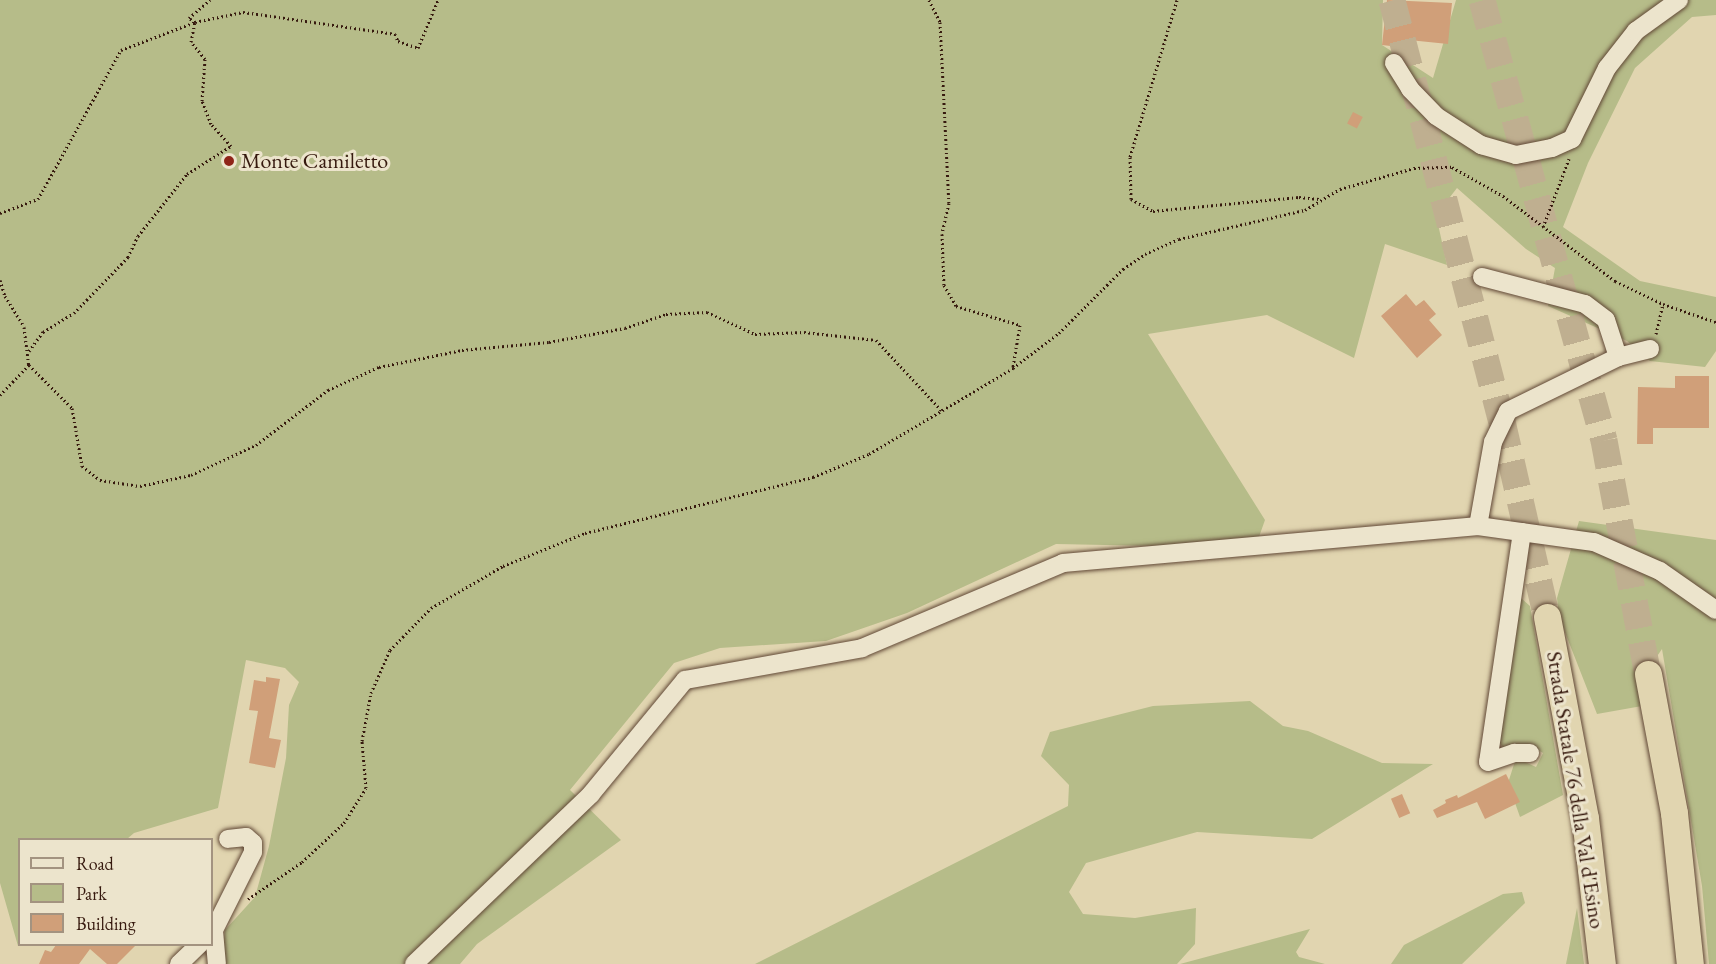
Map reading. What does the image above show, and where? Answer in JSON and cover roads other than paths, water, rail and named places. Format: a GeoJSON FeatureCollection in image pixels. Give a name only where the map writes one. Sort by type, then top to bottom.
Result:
{"type":"FeatureCollection","features":[{"type":"Feature","properties":{"kind":"highway","name":"Strada Statale 76 della Val d'Esino"},"geometry":{"type":"LineString","coordinates":[[1547,617],[1585,818],[1602,964]]}},
{"type":"Feature","properties":{"kind":"highway"},"geometry":{"type":"LineString","coordinates":[[1648,674],[1674,813],[1690,964]]}},
{"type":"Feature","properties":{"kind":"street"},"geometry":{"type":"LineString","coordinates":[[1394,63],[1410,89],[1436,116],[1481,145],[1503,154],[1516,155],[1572,140],[1614,58],[1636,31],[1679,0]]}},
{"type":"Feature","properties":{"kind":"street"},"geometry":{"type":"LineString","coordinates":[[1482,277],[1585,304],[1606,320],[1618,357]]}},
{"type":"Feature","properties":{"kind":"street"},"geometry":{"type":"LineString","coordinates":[[1478,526],[1493,442],[1508,411],[1618,357],[1650,350]]}},
{"type":"Feature","properties":{"kind":"street"},"geometry":{"type":"LineString","coordinates":[[414,964],[591,794],[685,680],[862,648],[1063,563],[1478,526],[1594,542],[1660,571],[1716,610]]}},
{"type":"Feature","properties":{"kind":"street"},"geometry":{"type":"LineString","coordinates":[[1521,532],[1488,762],[1530,753]]}},
{"type":"Feature","properties":{"kind":"street"},"geometry":{"type":"LineString","coordinates":[[217,964],[213,933],[253,852],[253,843],[246,837],[228,839]]}},
{"type":"Feature","properties":{"kind":"street"},"geometry":{"type":"LineString","coordinates":[[179,964],[199,946]]}},
{"type":"Feature","properties":{"kind":"tunnel"},"geometry":{"type":"LineString","coordinates":[[1392,0],[1502,421],[1547,617]]}},
{"type":"Feature","properties":{"kind":"tunnel"},"geometry":{"type":"LineString","coordinates":[[1482,0],[1604,440],[1648,674]]}},
{"type":"Feature","properties":{"kind":"place","name":"Monte Camiletto"},"geometry":{"type":"Point","coordinates":[229,161]}}]}
